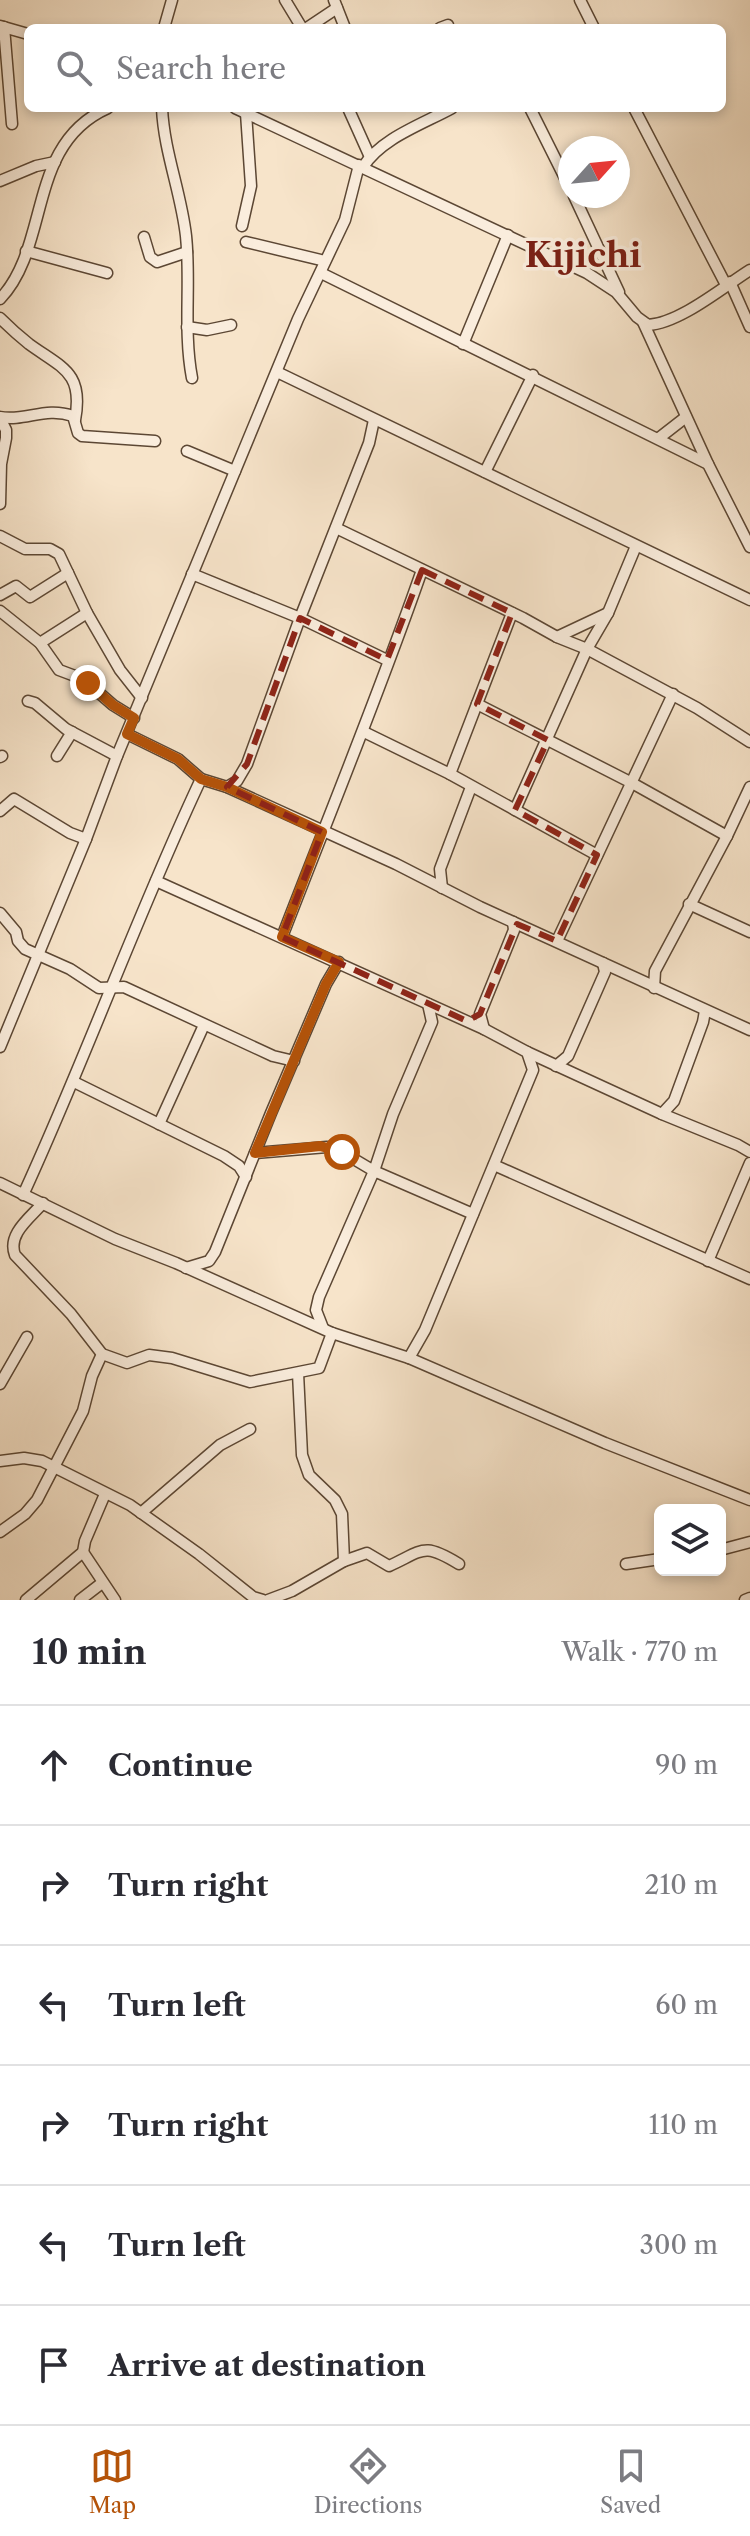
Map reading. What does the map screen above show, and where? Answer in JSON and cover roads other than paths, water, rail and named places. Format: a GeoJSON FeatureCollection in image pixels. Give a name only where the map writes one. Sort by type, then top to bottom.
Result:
{"type":"FeatureCollection","features":[{"type":"Feature","properties":{"kind":"street"},"geometry":{"type":"LineString","coordinates":[[165,24],[172,0]]}},
{"type":"Feature","properties":{"kind":"street"},"geometry":{"type":"LineString","coordinates":[[285,0],[301,24]]}},
{"type":"Feature","properties":{"kind":"street"},"geometry":{"type":"LineString","coordinates":[[580,0],[592,24]]}},
{"type":"Feature","properties":{"kind":"street"},"geometry":{"type":"LineString","coordinates":[[309,24],[336,4],[344,24]]}},
{"type":"Feature","properties":{"kind":"street"},"geometry":{"type":"LineString","coordinates":[[12,124],[4,87],[2,26],[24,33]]}},
{"type":"Feature","properties":{"kind":"street"},"geometry":{"type":"LineString","coordinates":[[0,299],[13,282],[26,251],[64,143],[75,130],[100,112]]}},
{"type":"Feature","properties":{"kind":"street"},"geometry":{"type":"LineString","coordinates":[[162,112],[184,222],[187,344],[192,378]]}},
{"type":"Feature","properties":{"kind":"street"},"geometry":{"type":"LineString","coordinates":[[0,1047],[192,574],[345,220],[364,163],[349,112]]}},
{"type":"Feature","properties":{"kind":"street"},"geometry":{"type":"LineString","coordinates":[[364,163],[446,112]]}},
{"type":"Feature","properties":{"kind":"street"},"geometry":{"type":"LineString","coordinates":[[532,112],[558,164]]}},
{"type":"Feature","properties":{"kind":"street"},"geometry":{"type":"LineString","coordinates":[[636,112],[750,327]]}},
{"type":"Feature","properties":{"kind":"street"},"geometry":{"type":"LineString","coordinates":[[242,226],[251,186],[246,113],[364,163],[611,287],[643,322],[750,547]]}},
{"type":"Feature","properties":{"kind":"street"},"geometry":{"type":"LineString","coordinates":[[0,181],[36,166],[55,162]]}},
{"type":"Feature","properties":{"kind":"street"},"geometry":{"type":"LineString","coordinates":[[580,208],[622,297]]}},
{"type":"Feature","properties":{"kind":"street"},"geometry":{"type":"LineString","coordinates":[[463,344],[481,294],[508,235]]}},
{"type":"Feature","properties":{"kind":"street"},"geometry":{"type":"LineString","coordinates":[[144,237],[150,257],[157,262],[187,252]]}},
{"type":"Feature","properties":{"kind":"street"},"geometry":{"type":"LineString","coordinates":[[246,242],[325,261]]}},
{"type":"Feature","properties":{"kind":"street"},"geometry":{"type":"LineString","coordinates":[[26,251],[107,273]]}},
{"type":"Feature","properties":{"kind":"street"},"geometry":{"type":"LineString","coordinates":[[643,322],[652,325],[665,321],[750,270]]}},
{"type":"Feature","properties":{"kind":"street"},"geometry":{"type":"LineString","coordinates":[[321,273],[708,464]]}},
{"type":"Feature","properties":{"kind":"street"},"geometry":{"type":"LineString","coordinates":[[0,318],[72,376],[79,400],[75,420],[78,433],[82,436],[155,441]]}},
{"type":"Feature","properties":{"kind":"street"},"geometry":{"type":"LineString","coordinates":[[187,327],[207,330],[231,325]]}},
{"type":"Feature","properties":{"kind":"street"},"geometry":{"type":"LineString","coordinates":[[277,372],[750,600]]}},
{"type":"Feature","properties":{"kind":"street"},"geometry":{"type":"LineString","coordinates":[[485,472],[533,375]]}},
{"type":"Feature","properties":{"kind":"street"},"geometry":{"type":"LineString","coordinates":[[0,418],[50,412],[69,415],[75,420]]}},
{"type":"Feature","properties":{"kind":"street"},"geometry":{"type":"LineString","coordinates":[[659,438],[686,417]]}},
{"type":"Feature","properties":{"kind":"street"},"geometry":{"type":"LineString","coordinates":[[0,418],[6,430],[0,504]]}},
{"type":"Feature","properties":{"kind":"street"},"geometry":{"type":"LineString","coordinates":[[227,787],[237,781],[247,764],[369,443],[374,420]]}},
{"type":"Feature","properties":{"kind":"street"},"geometry":{"type":"LineString","coordinates":[[187,451],[235,471]]}},
{"type":"Feature","properties":{"kind":"street"},"geometry":{"type":"LineString","coordinates":[[336,528],[587,649],[673,694],[750,742]]}},
{"type":"Feature","properties":{"kind":"street"},"geometry":{"type":"LineString","coordinates":[[0,536],[25,549],[56,551],[120,670],[142,698]]}},
{"type":"Feature","properties":{"kind":"street"},"geometry":{"type":"LineString","coordinates":[[515,810],[587,649],[608,613],[636,546]]}},
{"type":"Feature","properties":{"kind":"street"},"geometry":{"type":"LineString","coordinates":[[282,937],[364,732],[387,660],[422,570]]}},
{"type":"Feature","properties":{"kind":"street"},"geometry":{"type":"LineString","coordinates":[[0,595],[16,586],[30,597],[68,573]]}},
{"type":"Feature","properties":{"kind":"street"},"geometry":{"type":"LineString","coordinates":[[192,574],[300,618],[387,660]]}},
{"type":"Feature","properties":{"kind":"street"},"geometry":{"type":"LineString","coordinates":[[40,643],[87,613]]}},
{"type":"Feature","properties":{"kind":"street"},"geometry":{"type":"LineString","coordinates":[[450,774],[512,613]]}},
{"type":"Feature","properties":{"kind":"street"},"geometry":{"type":"LineString","coordinates":[[557,637],[608,613]]}},
{"type":"Feature","properties":{"kind":"street"},"geometry":{"type":"LineString","coordinates":[[2,618],[40,643],[53,665],[83,679],[113,705],[134,718]]}},
{"type":"Feature","properties":{"kind":"street"},"geometry":{"type":"LineString","coordinates":[[557,941],[673,694]]}},
{"type":"Feature","properties":{"kind":"street"},"geometry":{"type":"LineString","coordinates":[[28,701],[72,732],[117,756]]}},
{"type":"Feature","properties":{"kind":"street"},"geometry":{"type":"LineString","coordinates":[[477,704],[632,783],[727,836]]}},
{"type":"Feature","properties":{"kind":"street"},"geometry":{"type":"LineString","coordinates":[[57,756],[72,732]]}},
{"type":"Feature","properties":{"kind":"street"},"geometry":{"type":"LineString","coordinates":[[364,732],[450,774],[597,855]]}},
{"type":"Feature","properties":{"kind":"street"},"geometry":{"type":"LineString","coordinates":[[127,734],[178,759],[201,779],[227,787],[396,864],[513,922],[750,1030]]}},
{"type":"Feature","properties":{"kind":"street"},"geometry":{"type":"LineString","coordinates":[[23,1195],[74,1082],[201,779]]}},
{"type":"Feature","properties":{"kind":"street"},"geometry":{"type":"LineString","coordinates":[[442,888],[440,869],[471,787]]}},
{"type":"Feature","properties":{"kind":"street"},"geometry":{"type":"LineString","coordinates":[[654,988],[655,971],[750,787]]}},
{"type":"Feature","properties":{"kind":"street"},"geometry":{"type":"LineString","coordinates":[[0,811],[14,799],[60,828],[86,839]]}},
{"type":"Feature","properties":{"kind":"street"},"geometry":{"type":"LineString","coordinates":[[156,881],[750,1152]]}},
{"type":"Feature","properties":{"kind":"street"},"geometry":{"type":"LineString","coordinates":[[689,904],[750,932]]}},
{"type":"Feature","properties":{"kind":"street"},"geometry":{"type":"LineString","coordinates":[[0,913],[25,949],[99,988],[124,987],[273,1056],[294,1061]]}},
{"type":"Feature","properties":{"kind":"street"},"geometry":{"type":"LineString","coordinates":[[484,1029],[480,1014],[514,930],[513,922]]}},
{"type":"Feature","properties":{"kind":"street"},"geometry":{"type":"LineString","coordinates":[[209,1278],[210,1259],[326,984],[339,962]]}},
{"type":"Feature","properties":{"kind":"street"},"geometry":{"type":"LineString","coordinates":[[533,1070],[568,1056],[605,972],[603,963]]}},
{"type":"Feature","properties":{"kind":"street"},"geometry":{"type":"LineString","coordinates":[[637,979],[655,971]]}},
{"type":"Feature","properties":{"kind":"street"},"geometry":{"type":"LineString","coordinates":[[43,1203],[15,1235],[13,1249],[18,1259],[71,1314],[102,1354],[127,1363],[149,1355],[172,1358],[250,1382],[319,1368],[327,1331],[316,1310],[319,1297],[374,1171],[393,1114],[432,1022],[428,1004]]}},
{"type":"Feature","properties":{"kind":"street"},"geometry":{"type":"LineString","coordinates":[[662,1114],[674,1101],[705,1011]]}},
{"type":"Feature","properties":{"kind":"street"},"geometry":{"type":"LineString","coordinates":[[467,1021],[480,1014]]}},
{"type":"Feature","properties":{"kind":"street"},"geometry":{"type":"LineString","coordinates":[[432,1022],[454,1015]]}},
{"type":"Feature","properties":{"kind":"street"},"geometry":{"type":"LineString","coordinates":[[159,1124],[204,1025]]}},
{"type":"Feature","properties":{"kind":"street"},"geometry":{"type":"LineString","coordinates":[[409,1358],[425,1330],[533,1070],[527,1052]]}},
{"type":"Feature","properties":{"kind":"street"},"geometry":{"type":"LineString","coordinates":[[74,1082],[233,1162],[246,1177]]}},
{"type":"Feature","properties":{"kind":"street"},"geometry":{"type":"LineString","coordinates":[[255,1153],[320,1146],[342,1152],[374,1171],[473,1214]]}},
{"type":"Feature","properties":{"kind":"street"},"geometry":{"type":"LineString","coordinates":[[708,1261],[750,1163]]}},
{"type":"Feature","properties":{"kind":"street"},"geometry":{"type":"LineString","coordinates":[[494,1165],[750,1279]]}},
{"type":"Feature","properties":{"kind":"street"},"geometry":{"type":"LineString","coordinates":[[0,1183],[115,1239],[327,1331],[409,1358],[605,1443],[750,1500]]}},
{"type":"Feature","properties":{"kind":"street"},"geometry":{"type":"LineString","coordinates":[[186,1268],[210,1259]]}},
{"type":"Feature","properties":{"kind":"street"},"geometry":{"type":"LineString","coordinates":[[0,1384],[27,1337]]}},
{"type":"Feature","properties":{"kind":"street"},"geometry":{"type":"LineString","coordinates":[[0,1532],[25,1514],[37,1500],[83,1411],[92,1376],[102,1354]]}},
{"type":"Feature","properties":{"kind":"street"},"geometry":{"type":"LineString","coordinates":[[298,1373],[302,1455],[309,1475],[340,1509],[344,1529],[344,1561]]}},
{"type":"Feature","properties":{"kind":"street"},"geometry":{"type":"LineString","coordinates":[[141,1513],[220,1445],[250,1429]]}},
{"type":"Feature","properties":{"kind":"street"},"geometry":{"type":"LineString","coordinates":[[0,1461],[32,1458],[105,1494],[141,1513],[253,1597],[266,1600],[293,1596],[344,1561],[367,1553],[390,1566],[415,1552],[430,1549],[459,1564]]}},
{"type":"Feature","properties":{"kind":"street"},"geometry":{"type":"LineString","coordinates":[[26,1600],[83,1552],[105,1494]]}},
{"type":"Feature","properties":{"kind":"street"},"geometry":{"type":"LineString","coordinates":[[726,1548],[750,1542]]}},
{"type":"Feature","properties":{"kind":"street"},"geometry":{"type":"LineString","coordinates":[[83,1552],[115,1600]]}},
{"type":"Feature","properties":{"kind":"street"},"geometry":{"type":"LineString","coordinates":[[626,1564],[654,1560]]}},
{"type":"Feature","properties":{"kind":"street"},"geometry":{"type":"LineString","coordinates":[[80,1600],[102,1583]]}},
{"type":"Feature","properties":{"kind":"district","name":"Kijichi"},"geometry":{"type":"Point","coordinates":[583,255]}}]}
